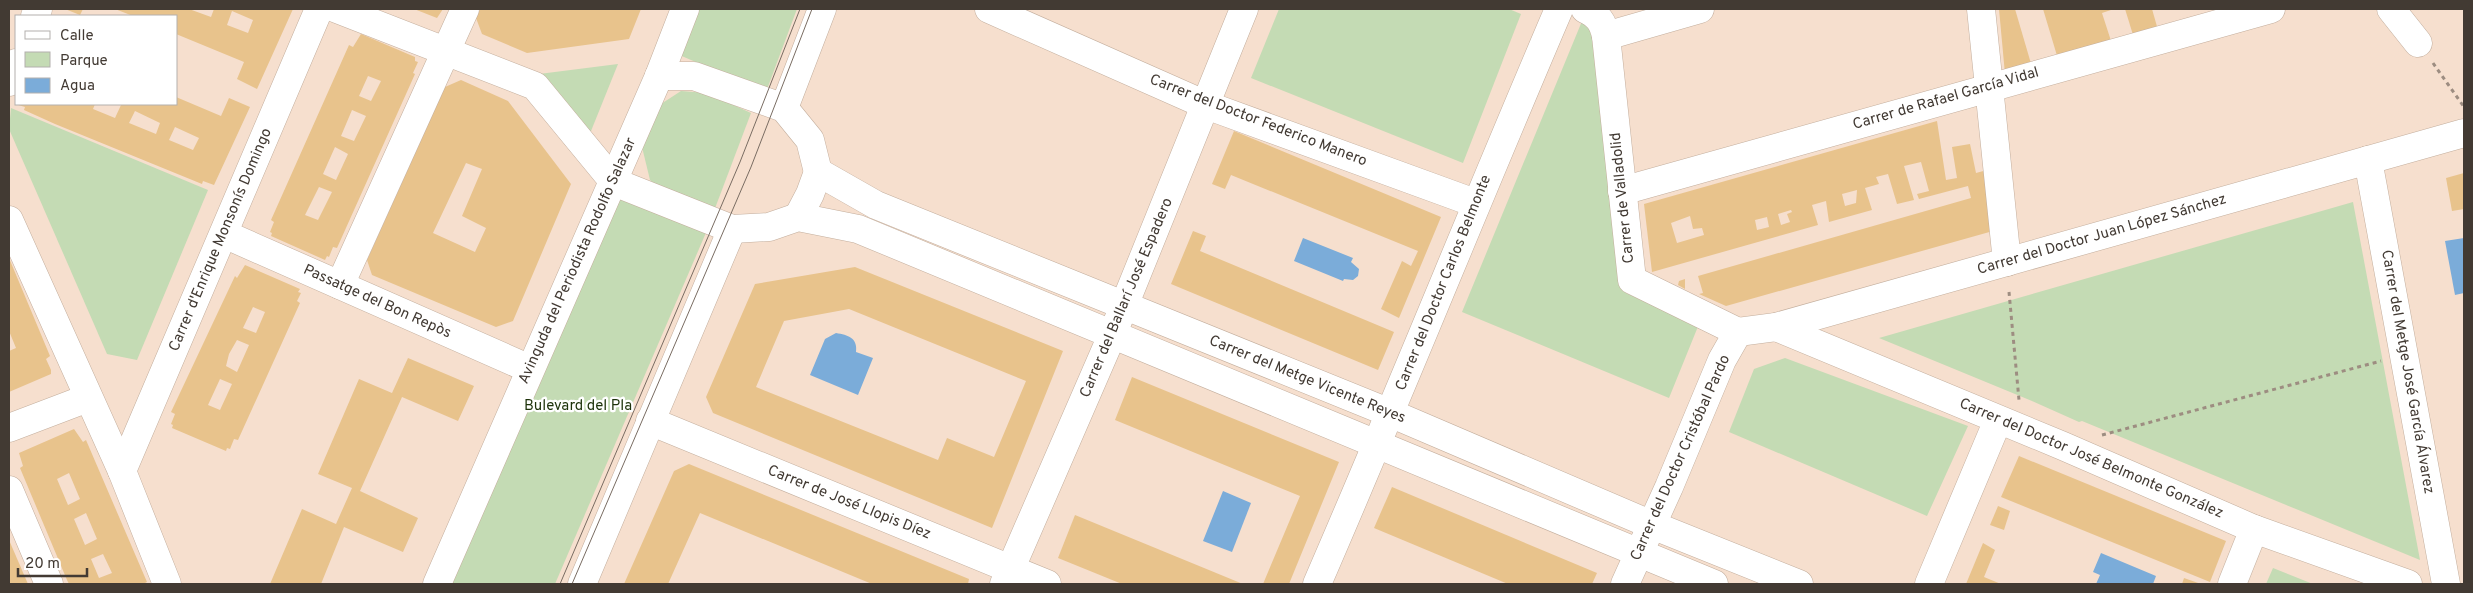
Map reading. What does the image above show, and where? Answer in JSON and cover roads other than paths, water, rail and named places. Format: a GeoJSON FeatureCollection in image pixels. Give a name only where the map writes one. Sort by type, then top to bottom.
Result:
{"type":"FeatureCollection","features":[{"type":"Feature","properties":{"kind":"street","name":"Carrer d'Enrique Monsonís Domingo"},"geometry":{"type":"LineString","coordinates":[[122,471],[319,9]]}},
{"type":"Feature","properties":{"kind":"street"},"geometry":{"type":"LineString","coordinates":[[337,9],[535,86],[614,182],[732,229],[769,227],[798,217],[810,194],[818,172],[810,140],[784,108],[694,76],[659,76]]}},
{"type":"Feature","properties":{"kind":"street"},"geometry":{"type":"LineString","coordinates":[[340,285],[465,9]]}},
{"type":"Feature","properties":{"kind":"street","name":"Avinguda del Periodista Rodolfo Salazar"},"geometry":{"type":"LineString","coordinates":[[437,584],[530,369],[614,182],[685,9]]}},
{"type":"Feature","properties":{"kind":"street"},"geometry":{"type":"LineString","coordinates":[[784,108],[822,9]]}},
{"type":"Feature","properties":{"kind":"street","name":"Carrer del Doctor Federico Manero"},"geometry":{"type":"LineString","coordinates":[[989,9],[1206,105],[1475,203]]}},
{"type":"Feature","properties":{"kind":"street","name":"Carrer del Ballarí José Espadero"},"geometry":{"type":"LineString","coordinates":[[1007,577],[1113,333],[1244,9]]}},
{"type":"Feature","properties":{"kind":"street","name":"Carrer del Doctor Carlos Belmonte"},"geometry":{"type":"LineString","coordinates":[[1317,584],[1378,444],[1475,203],[1559,9]]}},
{"type":"Feature","properties":{"kind":"street","name":"Carrer de Valladolid"},"geometry":{"type":"LineString","coordinates":[[1585,9],[1596,14],[1606,36],[1632,280],[1738,332]]}},
{"type":"Feature","properties":{"kind":"street"},"geometry":{"type":"LineString","coordinates":[[1606,36],[1700,9]]}},
{"type":"Feature","properties":{"kind":"street"},"geometry":{"type":"LineString","coordinates":[[1981,9],[2007,262]]}},
{"type":"Feature","properties":{"kind":"street","name":"Carrer de Rafael García Vidal"},"geometry":{"type":"LineString","coordinates":[[1622,192],[2271,9]]}},
{"type":"Feature","properties":{"kind":"street"},"geometry":{"type":"LineString","coordinates":[[2391,9],[2418,43]]}},
{"type":"Feature","properties":{"kind":"street"},"geometry":{"type":"LineString","coordinates":[[9,82],[15,67]]}},
{"type":"Feature","properties":{"kind":"street","name":"Carrer del Doctor Juan López Sánchez"},"geometry":{"type":"LineString","coordinates":[[1738,332],[1776,327],[2464,134]]}},
{"type":"Feature","properties":{"kind":"street","name":"Carrer del Metge José García Álvarez"},"geometry":{"type":"LineString","coordinates":[[2368,160],[2446,584]]}},
{"type":"Feature","properties":{"kind":"street","name":"Carrer del Metge Vicente Reyes"},"geometry":{"type":"LineString","coordinates":[[818,172],[876,205],[1390,413],[1652,525],[1799,584]]}},
{"type":"Feature","properties":{"kind":"street","name":"Carrer del Metge Vicente Reyes"},"geometry":{"type":"LineString","coordinates":[[798,217],[858,229],[1113,333],[1714,584]]}},
{"type":"Feature","properties":{"kind":"street"},"geometry":{"type":"LineString","coordinates":[[9,220],[122,471],[167,584]]}},
{"type":"Feature","properties":{"kind":"street"},"geometry":{"type":"LineString","coordinates":[[582,584],[732,229]]}},
{"type":"Feature","properties":{"kind":"street","name":"Passatge del Bon Repòs"},"geometry":{"type":"LineString","coordinates":[[224,234],[530,369]]}},
{"type":"Feature","properties":{"kind":"street","name":"Carrer del Doctor José Belmonte González"},"geometry":{"type":"LineString","coordinates":[[1776,327],[2063,446],[2254,529],[2408,584]]}},
{"type":"Feature","properties":{"kind":"street","name":"Carrer del Doctor Cristóbal Pardo"},"geometry":{"type":"LineString","coordinates":[[1624,584],[1652,525],[1722,360],[1738,332]]}},
{"type":"Feature","properties":{"kind":"street"},"geometry":{"type":"LineString","coordinates":[[9,428],[88,398]]}},
{"type":"Feature","properties":{"kind":"street"},"geometry":{"type":"LineString","coordinates":[[1929,584],[1998,420]]}},
{"type":"Feature","properties":{"kind":"street","name":"Carrer de José Llopis Díez"},"geometry":{"type":"LineString","coordinates":[[650,421],[1007,577],[1047,584]]}},
{"type":"Feature","properties":{"kind":"street"},"geometry":{"type":"LineString","coordinates":[[9,490],[49,584]]}},
{"type":"Feature","properties":{"kind":"street"},"geometry":{"type":"LineString","coordinates":[[2232,584],[2254,529]]}},
{"type":"Feature","properties":{"kind":"water"},"geometry":{"type":"Polygon","coordinates":[[[1303,238],[1353,258],[1351,262],[1359,269],[1358,276],[1353,280],[1344,279],[1343,281],[1294,261],[1303,238]]]}},
{"type":"Feature","properties":{"kind":"water"},"geometry":{"type":"Polygon","coordinates":[[[2464,238],[2464,293],[2455,295],[2445,241],[2464,238]]]}},
{"type":"Feature","properties":{"kind":"water"},"geometry":{"type":"Polygon","coordinates":[[[836,333],[854,340],[856,352],[873,358],[858,395],[810,375],[825,339],[836,333]]]}},
{"type":"Feature","properties":{"kind":"water"},"geometry":{"type":"Polygon","coordinates":[[[1223,491],[1251,503],[1232,552],[1203,541],[1223,491]]]}},
{"type":"Feature","properties":{"kind":"water"},"geometry":{"type":"Polygon","coordinates":[[[2101,553],[2156,576],[2153,584],[2096,584],[2100,575],[2093,572],[2101,553]]]}},
{"type":"Feature","properties":{"kind":"tram line"},"geometry":{"type":"LineString","coordinates":[[560,584],[740,162],[800,9]]}},
{"type":"Feature","properties":{"kind":"tram line"},"geometry":{"type":"LineString","coordinates":[[572,584],[751,167],[812,9]]}},
{"type":"Feature","properties":{"kind":"park label","name":"Bulevard del Pla"},"geometry":{"type":"Point","coordinates":[578,406]}}]}
